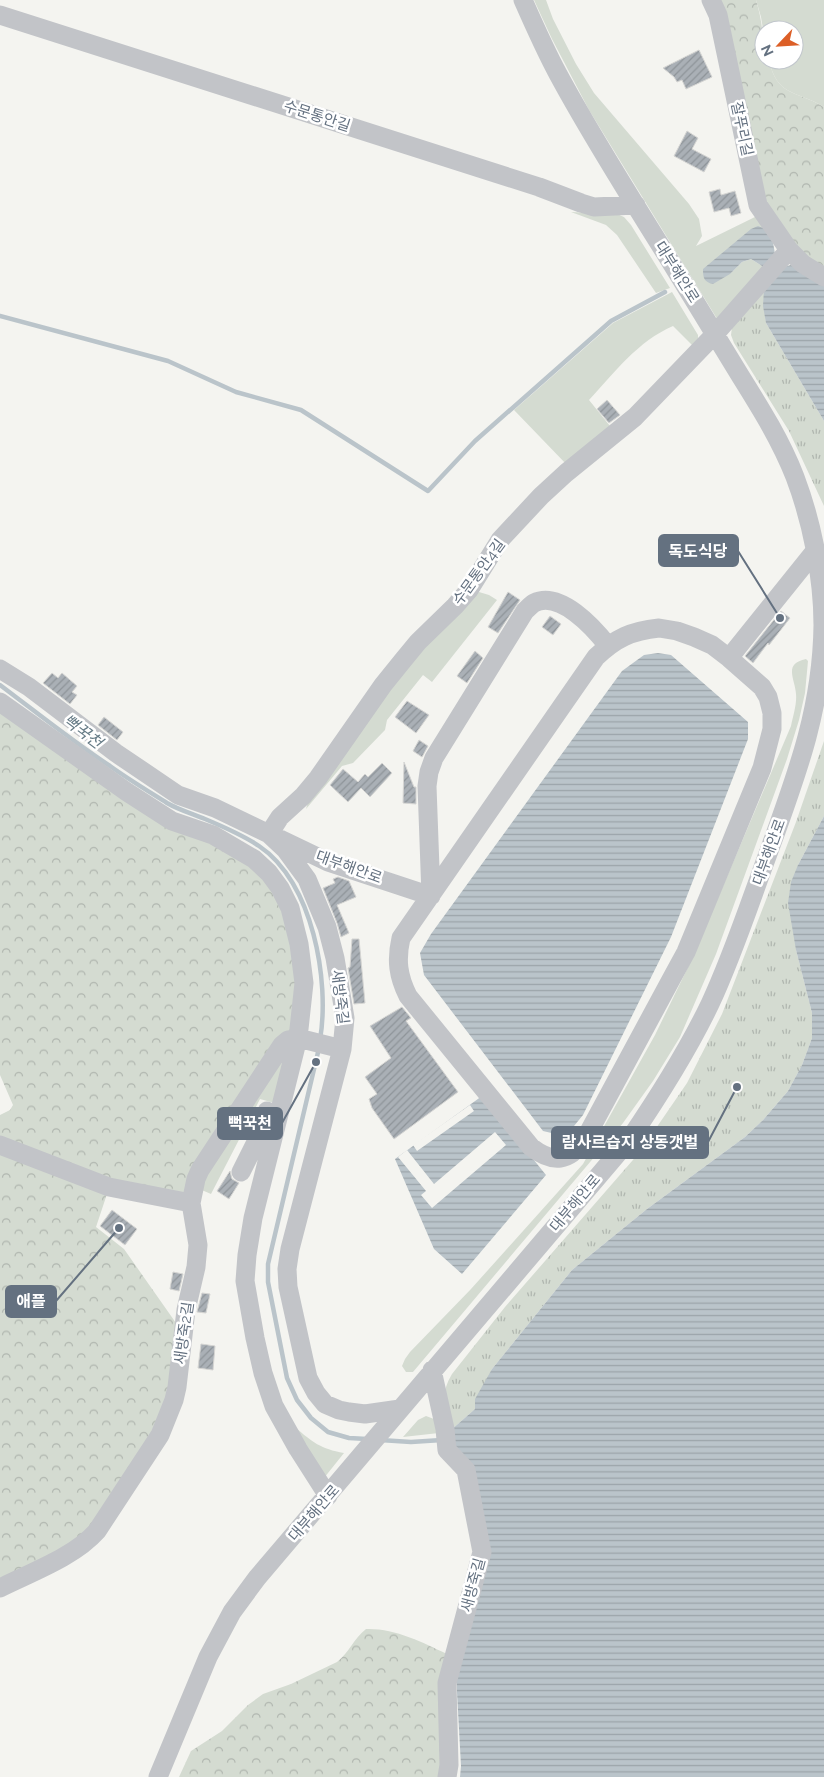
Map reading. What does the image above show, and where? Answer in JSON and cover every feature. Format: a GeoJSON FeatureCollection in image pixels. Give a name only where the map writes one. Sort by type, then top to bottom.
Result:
{"type":"FeatureCollection","features":[{"type":"Feature","properties":{"kind":"street","name":"대부해안로"},"geometry":{"type":"LineString","coordinates":[[158,1777],[208,1657],[232,1612],[257,1578],[629,1140],[661,1092],[692,1041],[712,1001],[807,743],[817,698],[822,660],[823,622],[815,551],[806,509],[794,474],[771,426],[606,158],[556,72],[522,0]]}},
{"type":"Feature","properties":{"kind":"street","name":"잘푸리길"},"geometry":{"type":"LineString","coordinates":[[711,0],[718,15],[758,205],[785,254],[824,277]]}},
{"type":"Feature","properties":{"kind":"street","name":"수문통안길"},"geometry":{"type":"LineString","coordinates":[[0,15],[539,187],[594,207],[636,205]]}},
{"type":"Feature","properties":{"kind":"street"},"geometry":{"type":"LineString","coordinates":[[715,334],[785,254]]}},
{"type":"Feature","properties":{"kind":"street","name":"수문통안4길"},"geometry":{"type":"LineString","coordinates":[[269,834],[280,818],[318,778],[404,659],[469,590],[500,540],[541,496],[566,473],[635,417],[715,334]]}},
{"type":"Feature","properties":{"kind":"street"},"geometry":{"type":"LineString","coordinates":[[730,658],[815,551]]}},
{"type":"Feature","properties":{"kind":"street"},"geometry":{"type":"LineString","coordinates":[[431,896],[427,786],[429,772],[434,758],[525,611],[532,603],[542,600],[554,602],[567,608],[596,630],[608,646]]}},
{"type":"Feature","properties":{"kind":"street"},"geometry":{"type":"LineString","coordinates":[[659,628],[677,631],[712,645],[730,658],[762,687],[768,698],[772,713],[772,729],[762,768],[682,960],[585,1139],[577,1150],[565,1158],[552,1158],[541,1154],[531,1147],[408,996],[398,968],[398,952],[402,938],[596,657],[608,646],[624,635],[641,630],[659,628]]}},
{"type":"Feature","properties":{"kind":"street","name":"새방죽길"},"geometry":{"type":"LineString","coordinates":[[0,669],[29,687],[116,753],[178,795],[215,808],[269,834],[285,849],[307,879],[326,927],[335,958],[345,1018],[290,1249],[287,1269],[288,1287],[308,1378],[320,1398],[332,1408],[349,1412],[395,1415]]}},
{"type":"Feature","properties":{"kind":"street"},"geometry":{"type":"LineString","coordinates":[[0,702],[172,822],[213,835],[254,859],[269,873],[280,888],[290,908],[300,944],[304,983],[300,1038],[253,1218],[245,1281],[263,1373],[274,1406],[328,1496]]}},
{"type":"Feature","properties":{"kind":"street","name":"대부해안로"},"geometry":{"type":"LineString","coordinates":[[269,834],[328,862],[431,896]]}},
{"type":"Feature","properties":{"kind":"street"},"geometry":{"type":"LineString","coordinates":[[300,1038],[339,1048]]}},
{"type":"Feature","properties":{"kind":"street","name":"새방죽2길"},"geometry":{"type":"LineString","coordinates":[[0,1588],[63,1556],[90,1539],[160,1435],[168,1417],[177,1387],[186,1310],[196,1267],[198,1245],[191,1203],[196,1179],[282,1045],[288,1040],[300,1038]]}},
{"type":"Feature","properties":{"kind":"street"},"geometry":{"type":"LineString","coordinates":[[241,1172],[262,1130],[268,1107],[280,1110]]}},
{"type":"Feature","properties":{"kind":"street"},"geometry":{"type":"LineString","coordinates":[[0,1145],[109,1187],[191,1203]]}},
{"type":"Feature","properties":{"kind":"street","name":"새방죽길"},"geometry":{"type":"LineString","coordinates":[[432,1370],[445,1429],[447,1450],[466,1470],[482,1552],[447,1683],[449,1765],[447,1777]]}},
{"type":"Feature","properties":{"kind":"green space"},"geometry":{"type":"Polygon","coordinates":[[[534,0],[546,0],[553,19],[576,64],[594,93],[689,204],[699,219],[702,236],[696,246],[757,216],[765,228],[730,274],[742,262],[751,259],[765,268],[719,322],[589,110],[534,0]]]}},
{"type":"Feature","properties":{"kind":"green space"},"geometry":{"type":"Polygon","coordinates":[[[716,0],[756,0],[761,20],[754,20],[754,70],[772,70],[777,81],[783,87],[824,107],[824,273],[804,260],[763,204],[716,0]]]}},
{"type":"Feature","properties":{"kind":"green space"},"geometry":{"type":"Polygon","coordinates":[[[756,0],[824,0],[824,107],[783,87],[777,81],[772,70],[804,70],[804,20],[762,20],[756,0]]]}},
{"type":"Feature","properties":{"kind":"green space"},"geometry":{"type":"Polygon","coordinates":[[[571,212],[617,214],[624,217],[631,225],[670,288],[656,293],[617,235],[606,225],[571,212]]]}},
{"type":"Feature","properties":{"kind":"green space"},"geometry":{"type":"Polygon","coordinates":[[[764,289],[766,323],[824,421],[824,506],[789,431],[734,343],[731,335],[732,327],[764,289]]]}},
{"type":"Feature","properties":{"kind":"green space"},"geometry":{"type":"Polygon","coordinates":[[[672,292],[698,335],[695,348],[673,326],[660,332],[627,358],[589,400],[614,431],[568,466],[514,410],[613,323],[672,292]]]}},
{"type":"Feature","properties":{"kind":"green space"},"geometry":{"type":"Polygon","coordinates":[[[479,592],[497,600],[432,682],[423,675],[387,720],[385,730],[353,763],[342,766],[306,809],[310,795],[377,699],[471,595],[479,592]]]}},
{"type":"Feature","properties":{"kind":"green space"},"geometry":{"type":"Polygon","coordinates":[[[806,659],[808,661],[805,693],[787,759],[716,954],[680,1037],[653,1081],[623,1123],[413,1372],[406,1372],[402,1366],[410,1352],[471,1289],[583,1164],[655,1035],[692,959],[791,726],[796,698],[792,668],[799,661],[806,659]]]}},
{"type":"Feature","properties":{"kind":"green space"},"geometry":{"type":"Polygon","coordinates":[[[0,706],[213,838],[267,874],[296,944],[296,1026],[189,1194],[112,1185],[0,1142],[0,1115],[10,1110],[13,1105],[0,1075],[0,706]]]}},
{"type":"Feature","properties":{"kind":"green space"},"geometry":{"type":"Polygon","coordinates":[[[824,741],[824,816],[798,865],[796,950],[812,1013],[812,1038],[802,1065],[788,1091],[763,1120],[745,1137],[647,1209],[572,1270],[492,1369],[475,1409],[451,1430],[445,1395],[452,1374],[505,1307],[639,1153],[687,1083],[722,1014],[796,822],[824,741]]]}},
{"type":"Feature","properties":{"kind":"green space"},"geometry":{"type":"Polygon","coordinates":[[[285,1052],[278,1104],[260,1099],[211,1194],[197,1188],[285,1052]]]}},
{"type":"Feature","properties":{"kind":"green space"},"geometry":{"type":"Polygon","coordinates":[[[0,1151],[107,1194],[96,1227],[124,1249],[176,1323],[165,1415],[86,1535],[0,1583],[0,1151]]]}},
{"type":"Feature","properties":{"kind":"green space"},"geometry":{"type":"Polygon","coordinates":[[[426,1416],[434,1419],[439,1433],[403,1437],[418,1420],[426,1416]]]}},
{"type":"Feature","properties":{"kind":"green space"},"geometry":{"type":"Polygon","coordinates":[[[295,1427],[317,1444],[344,1453],[324,1478],[295,1427]]]}},
{"type":"Feature","properties":{"kind":"green space"},"geometry":{"type":"Polygon","coordinates":[[[366,1629],[397,1633],[447,1654],[441,1777],[179,1777],[191,1751],[222,1731],[248,1705],[263,1694],[291,1684],[337,1662],[366,1629]]]}},
{"type":"Feature","properties":{"kind":"shaded area"},"geometry":{"type":"Polygon","coordinates":[[[758,226],[769,233],[775,254],[765,268],[751,259],[742,262],[730,274],[713,284],[706,281],[703,269],[751,229],[758,226]]]}},
{"type":"Feature","properties":{"kind":"shaded area"},"geometry":{"type":"Polygon","coordinates":[[[791,265],[824,282],[824,421],[766,323],[763,306],[764,289],[784,267],[791,265]]]}},
{"type":"Feature","properties":{"kind":"shaded area"},"geometry":{"type":"Polygon","coordinates":[[[658,653],[671,655],[748,722],[748,739],[671,937],[583,1115],[564,1136],[543,1131],[424,975],[420,953],[431,934],[622,671],[644,655],[658,653]]]}},
{"type":"Feature","properties":{"kind":"shaded area"},"geometry":{"type":"Polygon","coordinates":[[[824,816],[824,1777],[460,1777],[456,1674],[487,1555],[453,1449],[451,1430],[475,1409],[475,1399],[492,1369],[572,1270],[647,1209],[745,1137],[763,1120],[788,1091],[802,1065],[812,1038],[812,1013],[796,950],[788,903],[791,882],[798,865],[824,816]]]}},
{"type":"Feature","properties":{"kind":"shaded area"},"geometry":{"type":"Polygon","coordinates":[[[482,1096],[546,1175],[462,1274],[434,1249],[395,1159],[482,1096]]]}},
{"type":"Feature","properties":{"kind":"pier"},"geometry":{"type":"Polygon","coordinates":[[[470,1105],[474,1111],[417,1151],[413,1145],[470,1105]]]}},
{"type":"Feature","properties":{"kind":"pier"},"geometry":{"type":"Polygon","coordinates":[[[495,1132],[506,1145],[432,1208],[421,1195],[426,1191],[398,1157],[407,1150],[434,1184],[495,1132]]]}},
{"type":"Feature","properties":{"kind":"building"},"geometry":{"type":"Polygon","coordinates":[[[699,50],[712,77],[686,89],[682,80],[677,82],[663,68],[699,50]]]}},
{"type":"Feature","properties":{"kind":"building"},"geometry":{"type":"Polygon","coordinates":[[[687,131],[698,138],[692,149],[711,159],[704,172],[674,156],[687,131]]]}},
{"type":"Feature","properties":{"kind":"building"},"geometry":{"type":"Polygon","coordinates":[[[720,189],[721,195],[735,191],[741,213],[731,216],[729,208],[714,212],[709,192],[720,189]]]}},
{"type":"Feature","properties":{"kind":"building"},"geometry":{"type":"Polygon","coordinates":[[[607,400],[620,415],[609,423],[597,409],[607,400]]]}},
{"type":"Feature","properties":{"kind":"building"},"geometry":{"type":"Polygon","coordinates":[[[508,592],[520,600],[498,633],[488,627],[508,592]]]}},
{"type":"Feature","properties":{"kind":"building"},"geometry":{"type":"Polygon","coordinates":[[[781,611],[790,618],[753,663],[745,656],[781,611]]]}},
{"type":"Feature","properties":{"kind":"building"},"geometry":{"type":"Polygon","coordinates":[[[550,616],[561,624],[553,635],[542,627],[550,616]]]}},
{"type":"Feature","properties":{"kind":"building"},"geometry":{"type":"Polygon","coordinates":[[[475,651],[483,658],[467,683],[457,676],[475,651]]]}},
{"type":"Feature","properties":{"kind":"building"},"geometry":{"type":"Polygon","coordinates":[[[52,673],[58,678],[62,673],[77,686],[72,692],[77,695],[70,704],[43,683],[52,673]]]}},
{"type":"Feature","properties":{"kind":"building"},"geometry":{"type":"Polygon","coordinates":[[[407,701],[429,715],[416,733],[395,717],[407,701]]]}},
{"type":"Feature","properties":{"kind":"building"},"geometry":{"type":"Polygon","coordinates":[[[104,717],[123,732],[117,740],[98,725],[104,717]]]}},
{"type":"Feature","properties":{"kind":"building"},"geometry":{"type":"Polygon","coordinates":[[[419,740],[428,746],[422,757],[413,751],[419,740]]]}},
{"type":"Feature","properties":{"kind":"building"},"geometry":{"type":"Polygon","coordinates":[[[404,762],[414,787],[416,787],[416,804],[403,803],[404,762]]]}},
{"type":"Feature","properties":{"kind":"building"},"geometry":{"type":"Polygon","coordinates":[[[382,763],[392,773],[370,797],[361,788],[348,802],[330,785],[343,769],[358,782],[365,774],[368,777],[382,763]]]}},
{"type":"Feature","properties":{"kind":"building"},"geometry":{"type":"Polygon","coordinates":[[[338,877],[349,881],[356,897],[337,905],[349,933],[341,937],[323,888],[335,883],[333,879],[338,877]]]}},
{"type":"Feature","properties":{"kind":"building"},"geometry":{"type":"Polygon","coordinates":[[[352,939],[359,939],[365,1003],[354,1004],[348,968],[350,967],[352,939]]]}},
{"type":"Feature","properties":{"kind":"building"},"geometry":{"type":"Polygon","coordinates":[[[402,1007],[411,1018],[406,1021],[458,1092],[394,1139],[372,1108],[369,1099],[377,1094],[365,1077],[391,1058],[370,1026],[402,1007]]]}},
{"type":"Feature","properties":{"kind":"building"},"geometry":{"type":"Polygon","coordinates":[[[230,1171],[232,1179],[239,1183],[229,1199],[217,1191],[230,1171]]]}},
{"type":"Feature","properties":{"kind":"building"},"geometry":{"type":"Polygon","coordinates":[[[112,1210],[137,1229],[125,1245],[100,1226],[112,1210]]]}},
{"type":"Feature","properties":{"kind":"building"},"geometry":{"type":"Polygon","coordinates":[[[173,1272],[183,1274],[179,1291],[170,1289],[173,1272]]]}},
{"type":"Feature","properties":{"kind":"building"},"geometry":{"type":"Polygon","coordinates":[[[202,1293],[210,1294],[206,1313],[197,1312],[202,1293]]]}},
{"type":"Feature","properties":{"kind":"building"},"geometry":{"type":"Polygon","coordinates":[[[201,1344],[215,1346],[213,1370],[198,1368],[201,1344]]]}},
{"type":"Feature","properties":{"kind":"waterway"},"geometry":{"type":"LineString","coordinates":[[0,316],[168,361],[236,392],[301,410],[428,491],[475,441],[611,321],[665,292]]}},
{"type":"Feature","properties":{"kind":"waterway","name":"뻑꾹천"},"geometry":{"type":"LineString","coordinates":[[0,685],[82,747],[138,785],[181,810],[246,838],[278,862],[293,883],[305,908],[314,934],[322,990],[320,1040]]}},
{"type":"Feature","properties":{"kind":"waterway","name":"뻑꾹천"},"geometry":{"type":"LineString","coordinates":[[319,1048],[268,1264],[268,1282],[287,1378],[297,1400],[311,1418],[328,1432],[349,1438],[367,1439]]}},
{"type":"Feature","properties":{"kind":"waterway","name":"뻑꾹천"},"geometry":{"type":"LineString","coordinates":[[380,1440],[411,1442],[442,1440]]}},
{"type":"Feature","properties":{"kind":"place","name":"독도식당"},"geometry":{"type":"Point","coordinates":[780,618]}},
{"type":"Feature","properties":{"kind":"place","name":"뻑꾹천"},"geometry":{"type":"Point","coordinates":[316,1062]}},
{"type":"Feature","properties":{"kind":"place","name":"람사르습지 상동갯벌"},"geometry":{"type":"Point","coordinates":[737,1087]}},
{"type":"Feature","properties":{"kind":"place","name":"애플"},"geometry":{"type":"Point","coordinates":[119,1228]}}]}
